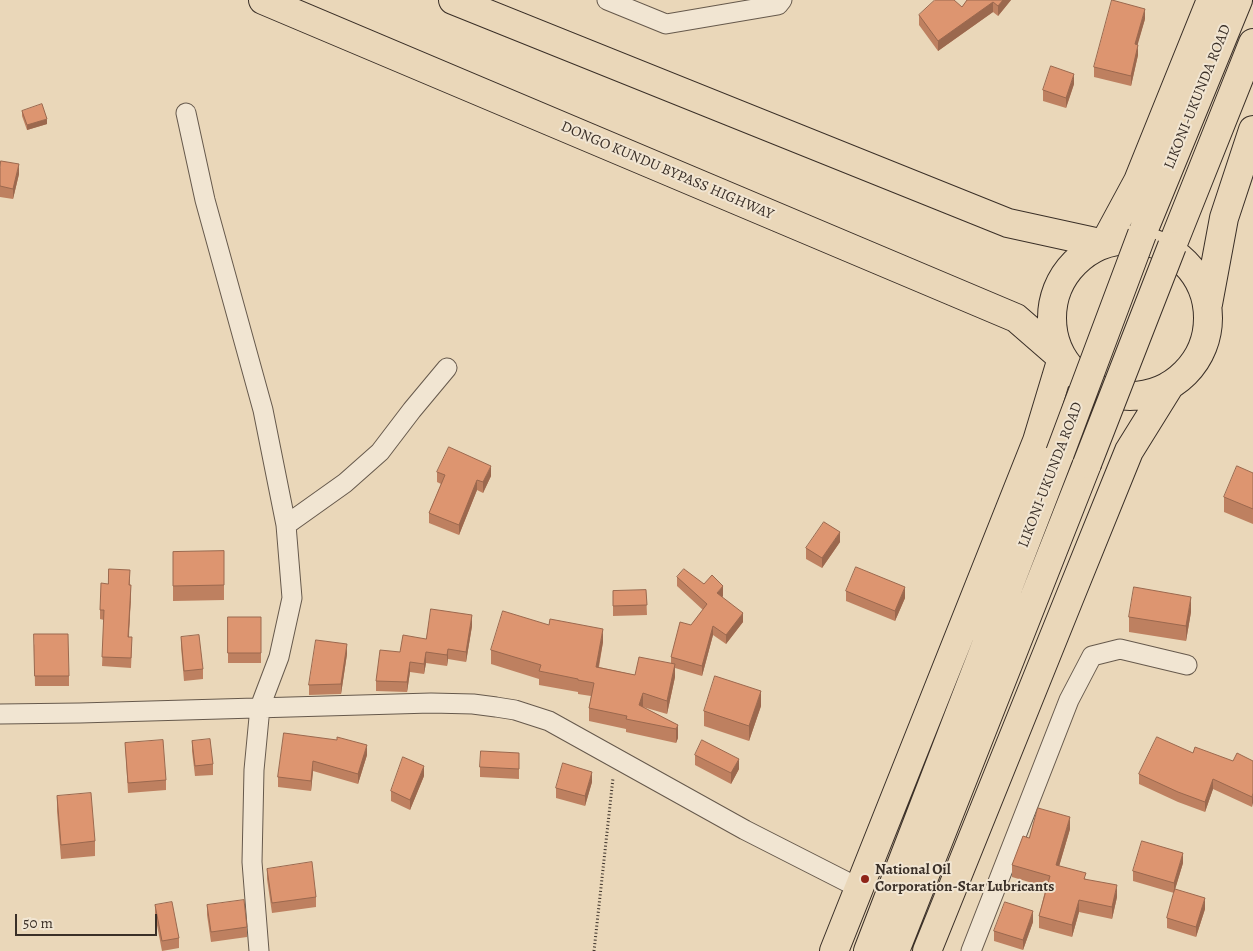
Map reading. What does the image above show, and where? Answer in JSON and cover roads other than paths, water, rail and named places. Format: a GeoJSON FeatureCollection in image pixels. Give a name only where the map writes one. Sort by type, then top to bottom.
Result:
{"type":"FeatureCollection","features":[{"type":"Feature","properties":{"kind":"highway","name":"DONGO KUNDU BYPASS HIGHWAY"},"geometry":{"type":"LineString","coordinates":[[262,0],[1016,318],[1062,358]]}},
{"type":"Feature","properties":{"kind":"highway"},"geometry":{"type":"LineString","coordinates":[[453,0],[1008,224],[1104,244]]}},
{"type":"Feature","properties":{"kind":"highway"},"geometry":{"type":"LineString","coordinates":[[1104,244],[1138,181],[1211,0]]}},
{"type":"Feature","properties":{"kind":"highway","name":"LIKONI-UKUNDA ROAD"},"geometry":{"type":"LineString","coordinates":[[868,951],[1057,462],[1142,234],[1238,0]]}},
{"type":"Feature","properties":{"kind":"highway","name":"LIKONI-UKUNDA ROAD"},"geometry":{"type":"LineString","coordinates":[[895,951],[1253,42]]}},
{"type":"Feature","properties":{"kind":"highway"},"geometry":{"type":"LineString","coordinates":[[1208,305],[1224,218],[1253,130]]}},
{"type":"Feature","properties":{"kind":"highway"},"geometry":{"type":"LineString","coordinates":[[1119,240],[1150,242],[1178,255],[1198,278],[1208,305],[1209,322],[1206,337],[1201,352],[1193,365],[1170,385],[1156,392],[1141,395],[1125,396],[1110,394],[1082,380],[1062,358],[1052,328],[1051,313],[1054,298],[1067,271],[1090,250],[1119,240]]}},
{"type":"Feature","properties":{"kind":"highway"},"geometry":{"type":"LineString","coordinates":[[834,951],[1037,441],[1062,358]]}},
{"type":"Feature","properties":{"kind":"highway"},"geometry":{"type":"LineString","coordinates":[[927,951],[1130,451],[1170,385]]}},
{"type":"Feature","properties":{"kind":"street"},"geometry":{"type":"LineString","coordinates":[[608,0],[666,24],[778,5],[782,0]]}},
{"type":"Feature","properties":{"kind":"street"},"geometry":{"type":"LineString","coordinates":[[186,113],[205,200],[263,410],[286,525],[292,598],[279,657],[260,707],[254,770],[252,862],[259,951]]}},
{"type":"Feature","properties":{"kind":"street"},"geometry":{"type":"LineString","coordinates":[[286,525],[345,483],[380,452],[447,368]]}},
{"type":"Feature","properties":{"kind":"street"},"geometry":{"type":"LineString","coordinates":[[971,951],[1068,700],[1092,656],[1120,649],[1187,665]]}},
{"type":"Feature","properties":{"kind":"street"},"geometry":{"type":"LineString","coordinates":[[0,714],[431,703],[474,704],[514,710],[549,721],[745,830],[859,888]]}},
{"type":"Feature","properties":{"kind":"place","name":"National Oil Corporation-Star Lubricants"},"geometry":{"type":"Point","coordinates":[865,879]}}]}
